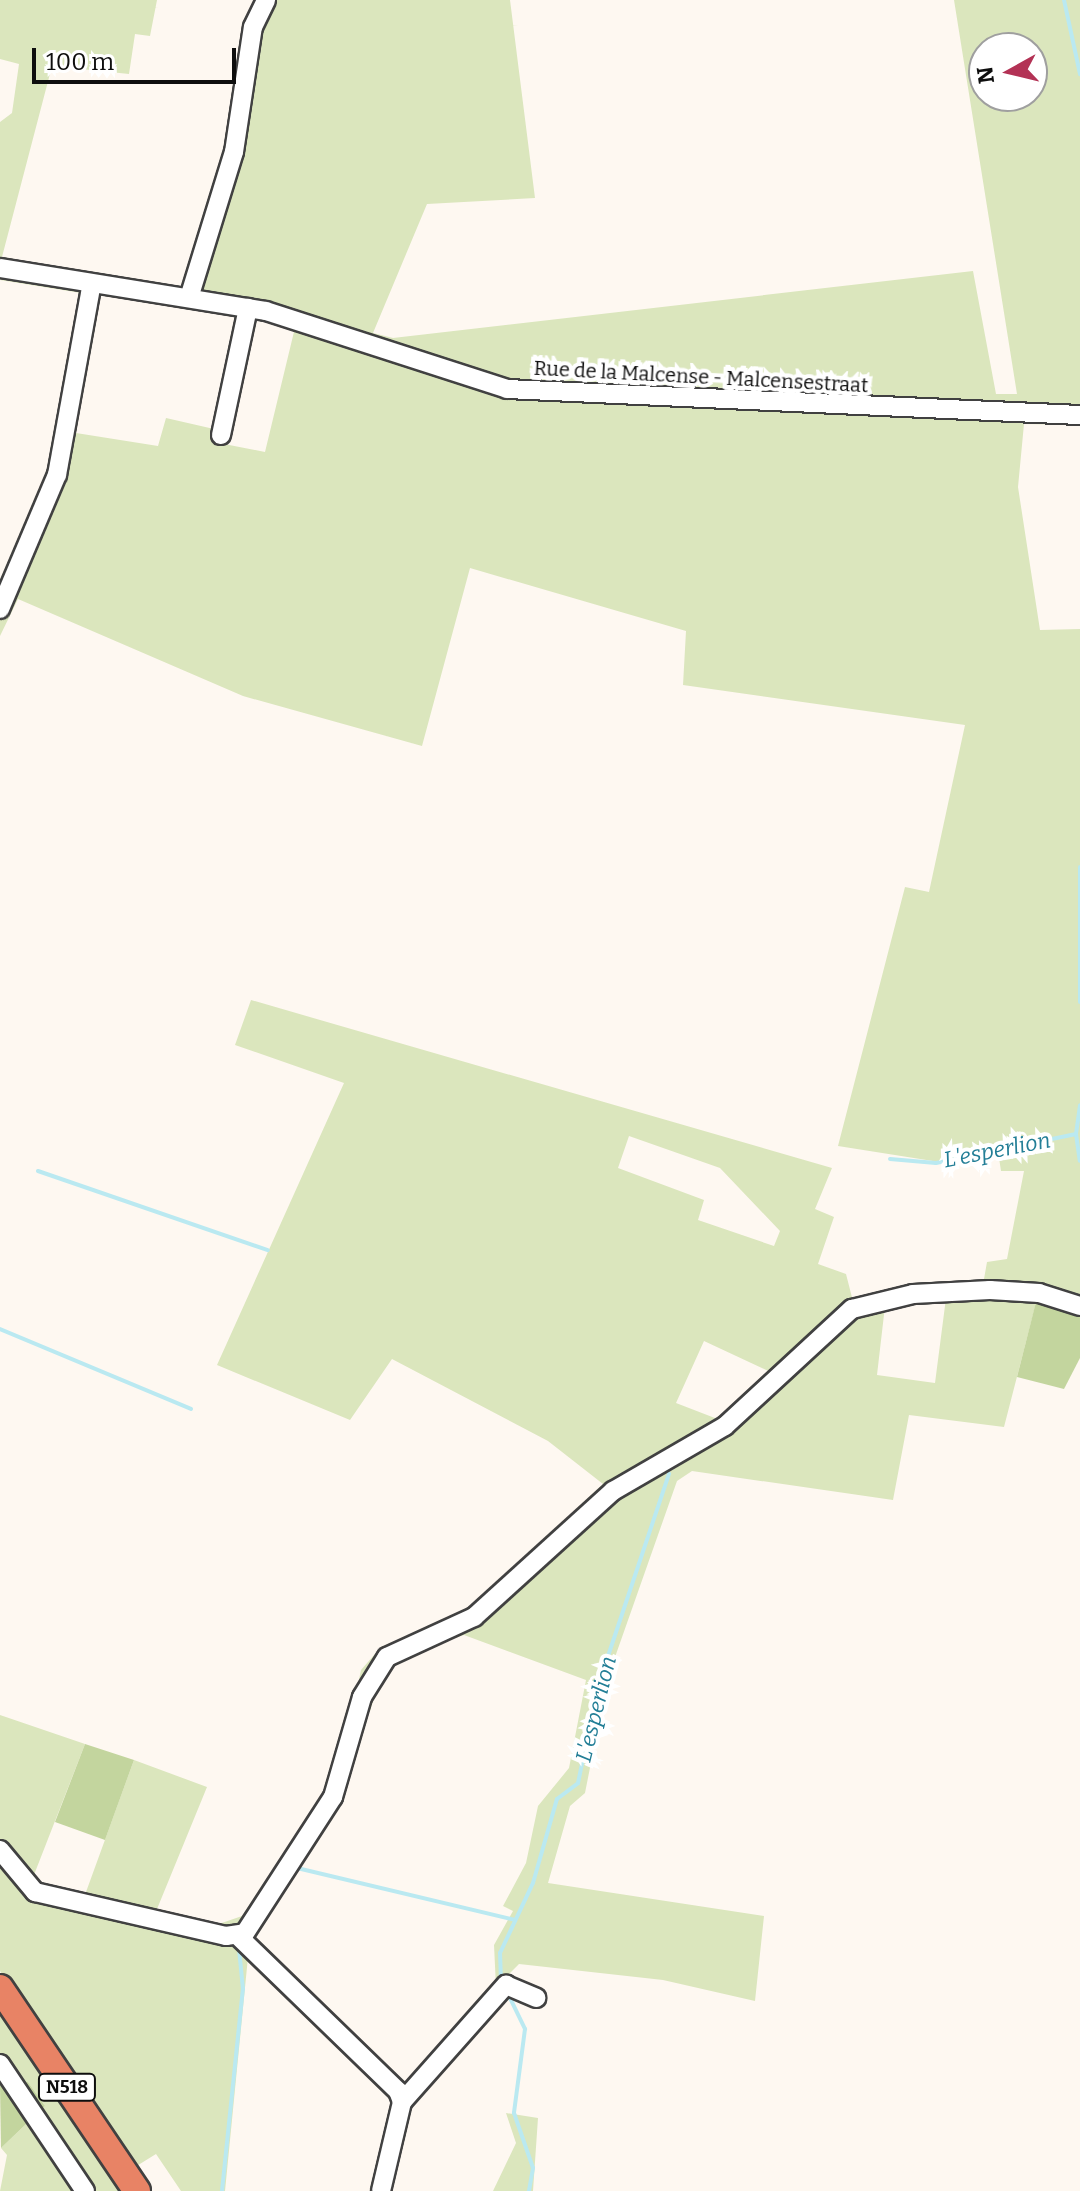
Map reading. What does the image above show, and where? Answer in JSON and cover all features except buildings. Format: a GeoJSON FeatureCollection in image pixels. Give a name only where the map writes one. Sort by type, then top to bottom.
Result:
{"type":"FeatureCollection","features":[{"type":"Feature","properties":{"kind":"highway","name":"N518"},"geometry":{"type":"LineString","coordinates":[[0,1988],[136,2189]]}},
{"type":"Feature","properties":{"kind":"street"},"geometry":{"type":"LineString","coordinates":[[189,298],[234,152],[253,27],[266,0]]}},
{"type":"Feature","properties":{"kind":"street","name":"Rue de la Malcense - Malcensestraat"},"geometry":{"type":"LineString","coordinates":[[0,268],[91,287],[248,308],[507,389],[556,395],[1080,415]]}},
{"type":"Feature","properties":{"kind":"street"},"geometry":{"type":"LineString","coordinates":[[0,609],[57,475],[91,287]]}},
{"type":"Feature","properties":{"kind":"street"},"geometry":{"type":"LineString","coordinates":[[221,435],[248,308]]}},
{"type":"Feature","properties":{"kind":"street"},"geometry":{"type":"LineString","coordinates":[[238,1936],[333,1797],[362,1697],[387,1657],[474,1617],[602,1500],[725,1426],[832,1322],[871,1303],[956,1291],[1039,1293],[1080,1306]]}},
{"type":"Feature","properties":{"kind":"street"},"geometry":{"type":"LineString","coordinates":[[0,1850],[35,1892],[238,1936],[402,2102]]}},
{"type":"Feature","properties":{"kind":"street"},"geometry":{"type":"LineString","coordinates":[[381,2191],[402,2102],[506,1985],[536,1998]]}},
{"type":"Feature","properties":{"kind":"street"},"geometry":{"type":"LineString","coordinates":[[0,2064],[85,2191]]}},
{"type":"Feature","properties":{"kind":"green space"},"geometry":{"type":"Polygon","coordinates":[[[0,0],[157,0],[150,36],[135,34],[129,74],[52,66],[2,257],[101,275],[76,433],[158,446],[166,418],[214,429],[219,443],[265,452],[299,311],[182,287],[221,165],[235,89],[246,90],[257,24],[269,0],[510,0],[535,198],[427,204],[373,333],[393,338],[973,271],[996,394],[1017,394],[972,112],[1048,112],[1048,32],[968,32],[968,88],[954,0],[1080,0],[1080,425],[1024,424],[1018,487],[1040,630],[1080,629],[1080,1313],[1037,1299],[1004,1427],[909,1415],[893,1500],[692,1471],[677,1481],[608,1677],[585,1793],[570,1806],[548,1883],[764,1916],[755,2001],[663,1980],[519,1964],[496,1987],[494,1945],[513,1911],[503,1906],[526,1863],[538,1806],[569,1768],[586,1680],[464,1635],[399,1656],[381,1676],[370,1711],[353,1708],[361,1670],[381,1647],[467,1611],[603,1484],[548,1441],[392,1359],[350,1420],[217,1365],[344,1083],[235,1045],[251,1000],[832,1168],[815,1209],[834,1217],[818,1264],[846,1274],[857,1317],[885,1306],[877,1375],[935,1383],[946,1298],[981,1296],[987,1262],[1007,1259],[1024,1171],[1001,1171],[999,1158],[958,1165],[838,1146],[905,887],[929,892],[965,725],[683,685],[686,631],[470,568],[422,746],[243,696],[18,599],[0,636],[0,580],[50,463],[81,293],[0,280],[0,122],[12,113],[19,64],[0,59],[0,0]],[[629,1136],[618,1168],[704,1200],[698,1220],[774,1246],[780,1231],[720,1168],[629,1136]],[[704,1341],[676,1403],[733,1425],[781,1377],[704,1341]]]}},
{"type":"Feature","properties":{"kind":"green space"},"geometry":{"type":"Polygon","coordinates":[[[1037,1298],[1080,1313],[1080,1358],[1064,1389],[1017,1377],[1037,1298]]]}},
{"type":"Feature","properties":{"kind":"green space"},"geometry":{"type":"Polygon","coordinates":[[[0,1715],[85,1744],[32,1880],[34,1900],[82,1903],[134,1760],[207,1787],[157,1909],[216,1925],[242,1916],[322,1799],[340,1756],[356,1759],[254,1936],[236,1946],[248,1957],[225,2191],[181,2191],[156,2154],[135,2167],[0,1971],[0,1715]]]}},
{"type":"Feature","properties":{"kind":"green space"},"geometry":{"type":"Polygon","coordinates":[[[85,1744],[134,1760],[105,1840],[55,1822],[85,1744]]]}},
{"type":"Feature","properties":{"kind":"green space"},"geometry":{"type":"Polygon","coordinates":[[[0,2011],[119,2191],[0,2191],[7,2155],[1,2148],[45,2106],[28,2082],[0,2086],[0,2011]]]}},
{"type":"Feature","properties":{"kind":"green space"},"geometry":{"type":"Polygon","coordinates":[[[28,2082],[45,2106],[1,2148],[0,2086],[28,2082]]]}},
{"type":"Feature","properties":{"kind":"green space"},"geometry":{"type":"Polygon","coordinates":[[[506,2113],[538,2118],[533,2191],[493,2191],[516,2143],[506,2113]]]}},
{"type":"Feature","properties":{"kind":"waterway","name":"L'esperlion"},"geometry":{"type":"LineString","coordinates":[[1064,0],[1080,74]]}},
{"type":"Feature","properties":{"kind":"waterway","name":"L'esperlion"},"geometry":{"type":"LineString","coordinates":[[1080,867],[1080,1002]]}},
{"type":"Feature","properties":{"kind":"waterway","name":"L'esperlion"},"geometry":{"type":"LineString","coordinates":[[890,1159],[936,1163],[1076,1134],[1080,1105]]}},
{"type":"Feature","properties":{"kind":"waterway"},"geometry":{"type":"LineString","coordinates":[[1076,1134],[1080,1161]]}},
{"type":"Feature","properties":{"kind":"waterway"},"geometry":{"type":"LineString","coordinates":[[38,1171],[268,1250]]}},
{"type":"Feature","properties":{"kind":"waterway"},"geometry":{"type":"LineString","coordinates":[[0,1329],[191,1409]]}},
{"type":"Feature","properties":{"kind":"waterway","name":"L'esperlion"},"geometry":{"type":"LineString","coordinates":[[501,1981],[500,1953],[533,1883],[557,1799],[578,1783],[598,1686],[669,1474]]}},
{"type":"Feature","properties":{"kind":"waterway"},"geometry":{"type":"LineString","coordinates":[[297,1868],[515,1920]]}},
{"type":"Feature","properties":{"kind":"waterway"},"geometry":{"type":"LineString","coordinates":[[222,2191],[243,1989],[239,1949]]}},
{"type":"Feature","properties":{"kind":"waterway","name":"L'esperlion"},"geometry":{"type":"LineString","coordinates":[[508,1994],[525,2029],[514,2113],[533,2168],[529,2191]]}}]}
